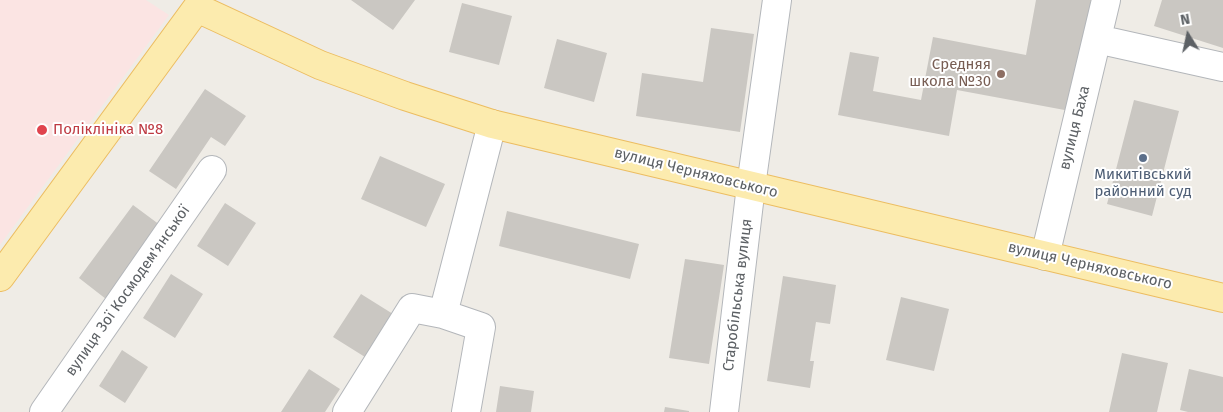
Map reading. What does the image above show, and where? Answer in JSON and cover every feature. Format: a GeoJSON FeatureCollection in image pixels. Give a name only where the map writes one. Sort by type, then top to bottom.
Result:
{"type":"FeatureCollection","features":[{"type":"Feature","properties":{"kind":"main road","name":"вулиця Черняховського"},"geometry":{"type":"LineString","coordinates":[[195,3],[320,65],[405,96],[492,124],[1223,298]]}},
{"type":"Feature","properties":{"kind":"main road"},"geometry":{"type":"LineString","coordinates":[[0,277],[195,3]]}},
{"type":"Feature","properties":{"kind":"street","name":"Старобільська вулиця"},"geometry":{"type":"LineString","coordinates":[[724,412],[751,186],[777,0]]}},
{"type":"Feature","properties":{"kind":"street","name":"вулиця Баха"},"geometry":{"type":"LineString","coordinates":[[1045,256],[1106,0]]}},
{"type":"Feature","properties":{"kind":"street"},"geometry":{"type":"LineString","coordinates":[[1097,39],[1223,67]]}},
{"type":"Feature","properties":{"kind":"street"},"geometry":{"type":"LineString","coordinates":[[443,314],[492,124]]}},
{"type":"Feature","properties":{"kind":"street","name":"вулиця Зої Космодем'янської"},"geometry":{"type":"LineString","coordinates":[[44,412],[212,170]]}},
{"type":"Feature","properties":{"kind":"street"},"geometry":{"type":"LineString","coordinates":[[347,412],[412,308],[443,314],[481,327],[466,412]]}},
{"type":"Feature","properties":{"kind":"shaded area","name":"Поліклініка №8"},"geometry":{"type":"Polygon","coordinates":[[[0,0],[146,0],[169,15],[0,245],[0,0]]]}},
{"type":"Feature","properties":{"kind":"building"},"geometry":{"type":"Polygon","coordinates":[[[351,0],[415,0],[393,30],[351,0]]]}},
{"type":"Feature","properties":{"kind":"building","name":"Средняя школа №30"},"geometry":{"type":"Polygon","coordinates":[[[1036,0],[1091,0],[1070,111],[957,90],[949,136],[838,115],[850,52],[879,57],[873,91],[921,100],[933,37],[1026,55],[1036,0]]]}},
{"type":"Feature","properties":{"kind":"building"},"geometry":{"type":"Polygon","coordinates":[[[1162,0],[1223,0],[1223,48],[1154,26],[1162,0]]]}},
{"type":"Feature","properties":{"kind":"building"},"geometry":{"type":"Polygon","coordinates":[[[462,3],[512,16],[499,65],[449,52],[462,3]]]}},
{"type":"Feature","properties":{"kind":"building"},"geometry":{"type":"Polygon","coordinates":[[[711,28],[754,34],[740,132],[636,116],[642,73],[703,82],[711,28]]]}},
{"type":"Feature","properties":{"kind":"building"},"geometry":{"type":"Polygon","coordinates":[[[557,39],[607,53],[594,102],[544,88],[557,39]]]}},
{"type":"Feature","properties":{"kind":"building"},"geometry":{"type":"Polygon","coordinates":[[[205,89],[246,116],[225,146],[211,137],[176,189],[149,171],[205,89]]]}},
{"type":"Feature","properties":{"kind":"building","name":"Микитівський районний суд"},"geometry":{"type":"Polygon","coordinates":[[[1134,100],[1179,111],[1152,216],[1107,204],[1134,100]]]}},
{"type":"Feature","properties":{"kind":"building"},"geometry":{"type":"Polygon","coordinates":[[[380,156],[445,184],[426,227],[361,199],[380,156]]]}},
{"type":"Feature","properties":{"kind":"building"},"geometry":{"type":"Polygon","coordinates":[[[225,203],[256,223],[228,266],[197,246],[225,203]]]}},
{"type":"Feature","properties":{"kind":"building"},"geometry":{"type":"Polygon","coordinates":[[[133,205],[160,225],[106,299],[79,278],[133,205]]]}},
{"type":"Feature","properties":{"kind":"building"},"geometry":{"type":"Polygon","coordinates":[[[507,211],[639,244],[630,279],[499,246],[507,211]]]}},
{"type":"Feature","properties":{"kind":"building"},"geometry":{"type":"Polygon","coordinates":[[[685,259],[724,265],[709,364],[669,358],[685,259]]]}},
{"type":"Feature","properties":{"kind":"building"},"geometry":{"type":"Polygon","coordinates":[[[171,274],[203,294],[175,338],[143,318],[171,274]]]}},
{"type":"Feature","properties":{"kind":"building"},"geometry":{"type":"Polygon","coordinates":[[[783,276],[836,285],[830,324],[816,322],[810,361],[814,361],[810,388],[767,381],[783,276]]]}},
{"type":"Feature","properties":{"kind":"building"},"geometry":{"type":"Polygon","coordinates":[[[361,294],[393,314],[365,357],[333,337],[361,294]]]}},
{"type":"Feature","properties":{"kind":"building"},"geometry":{"type":"Polygon","coordinates":[[[901,297],[949,309],[934,371],[886,360],[901,297]]]}},
{"type":"Feature","properties":{"kind":"building"},"geometry":{"type":"Polygon","coordinates":[[[122,350],[148,367],[125,403],[99,386],[122,350]]]}},
{"type":"Feature","properties":{"kind":"building"},"geometry":{"type":"Polygon","coordinates":[[[1122,353],[1168,363],[1157,412],[1109,412],[1122,353]]]}},
{"type":"Feature","properties":{"kind":"building"},"geometry":{"type":"Polygon","coordinates":[[[309,369],[340,389],[325,412],[281,412],[309,369]]]}},
{"type":"Feature","properties":{"kind":"building"},"geometry":{"type":"Polygon","coordinates":[[[1189,369],[1223,377],[1223,412],[1188,412],[1180,410],[1189,369]]]}},
{"type":"Feature","properties":{"kind":"building"},"geometry":{"type":"Polygon","coordinates":[[[500,386],[534,391],[531,412],[496,412],[500,386]]]}},
{"type":"Feature","properties":{"kind":"building"},"geometry":{"type":"Polygon","coordinates":[[[665,407],[689,411],[689,412],[664,412],[665,407]]]}},
{"type":"Feature","properties":{"kind":"place","name":"Средняя школа №30"},"geometry":{"type":"Point","coordinates":[1001,74]}},
{"type":"Feature","properties":{"kind":"place","name":"Поліклініка №8"},"geometry":{"type":"Point","coordinates":[42,130]}},
{"type":"Feature","properties":{"kind":"place","name":"Микитівський районний суд"},"geometry":{"type":"Point","coordinates":[1143,158]}}]}
